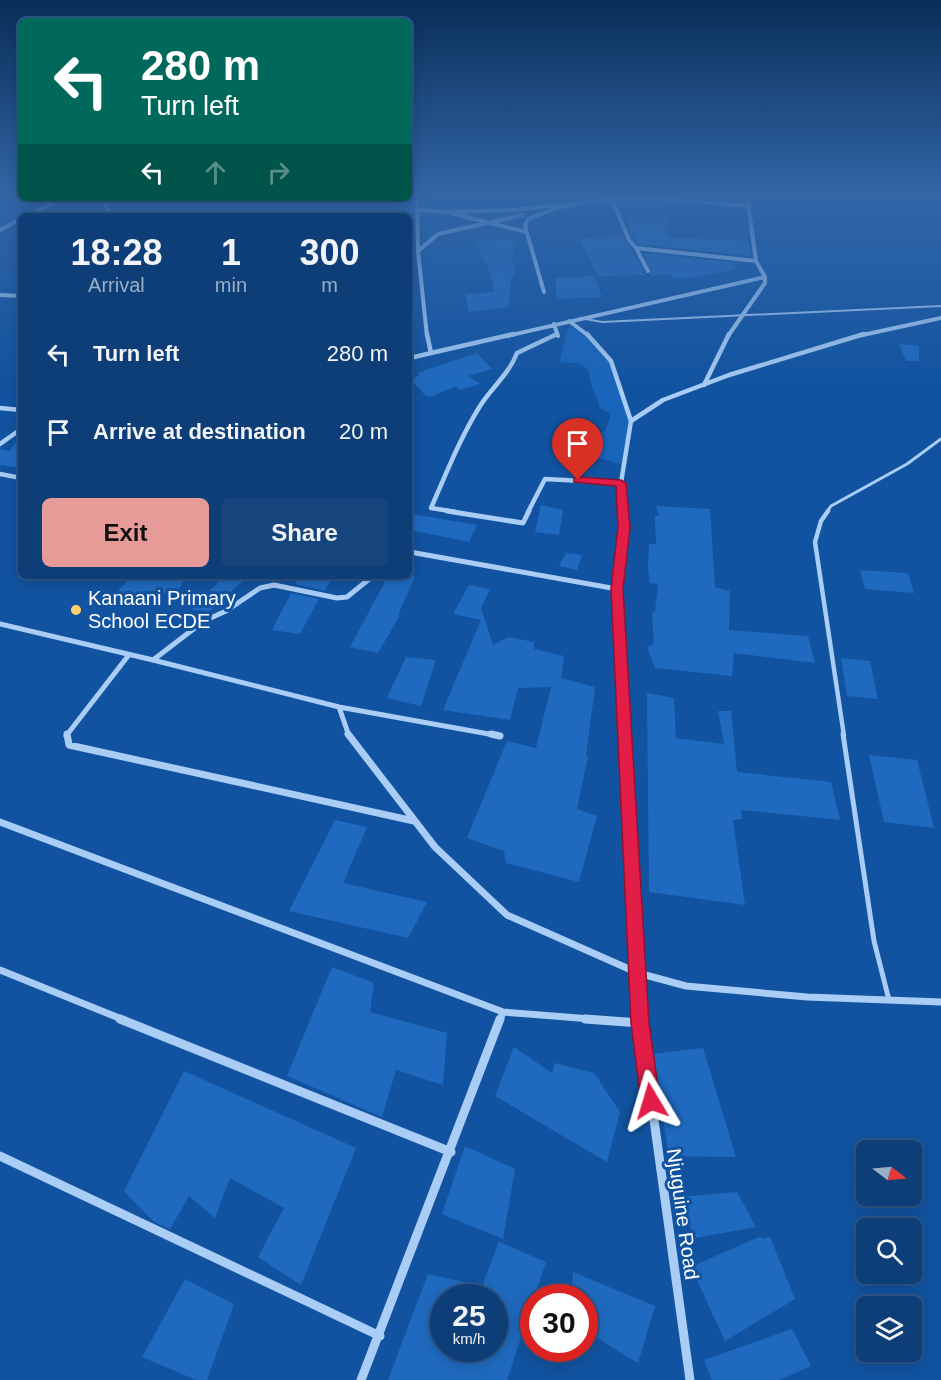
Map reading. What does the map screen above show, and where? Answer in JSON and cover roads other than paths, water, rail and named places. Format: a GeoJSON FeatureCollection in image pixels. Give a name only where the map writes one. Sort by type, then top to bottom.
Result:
{"type":"FeatureCollection","features":[{"type":"Feature","properties":{"kind":"street"},"geometry":{"type":"LineString","coordinates":[[419,260],[428,348],[431,352]]}},
{"type":"Feature","properties":{"kind":"street"},"geometry":{"type":"LineString","coordinates":[[535,260],[544,291]]}},
{"type":"Feature","properties":{"kind":"street"},"geometry":{"type":"LineString","coordinates":[[642,260],[648,271]]}},
{"type":"Feature","properties":{"kind":"street"},"geometry":{"type":"LineString","coordinates":[[704,385],[715,358],[742,315],[762,289],[765,277],[756,261],[750,260]]}},
{"type":"Feature","properties":{"kind":"street"},"geometry":{"type":"LineString","coordinates":[[412,357],[765,277]]}},
{"type":"Feature","properties":{"kind":"street"},"geometry":{"type":"LineString","coordinates":[[0,295],[18,296]]}},
{"type":"Feature","properties":{"kind":"street"},"geometry":{"type":"LineString","coordinates":[[631,421],[647,406],[814,346],[867,332],[941,318]]}},
{"type":"Feature","properties":{"kind":"street","name":"Njuguine Road"},"geometry":{"type":"LineString","coordinates":[[569,321],[592,338],[611,361],[631,421],[621,483],[624,527],[617,589],[640,1023],[690,1380]]}},
{"type":"Feature","properties":{"kind":"street"},"geometry":{"type":"LineString","coordinates":[[554,324],[558,336],[518,353],[513,367],[504,380],[488,393],[461,442],[431,508],[523,523],[545,478],[621,483]]}},
{"type":"Feature","properties":{"kind":"street"},"geometry":{"type":"LineString","coordinates":[[0,408],[18,410]]}},
{"type":"Feature","properties":{"kind":"street"},"geometry":{"type":"LineString","coordinates":[[0,444],[18,431]]}},
{"type":"Feature","properties":{"kind":"street"},"geometry":{"type":"LineString","coordinates":[[0,474],[18,477]]}},
{"type":"Feature","properties":{"kind":"street"},"geometry":{"type":"LineString","coordinates":[[412,552],[617,589]]}},
{"type":"Feature","properties":{"kind":"street"},"geometry":{"type":"LineString","coordinates":[[153,660],[204,621],[226,611],[260,588],[274,585],[337,598],[347,597],[369,579]]}},
{"type":"Feature","properties":{"kind":"street"},"geometry":{"type":"LineString","coordinates":[[0,624],[339,707],[500,736]]}},
{"type":"Feature","properties":{"kind":"street"},"geometry":{"type":"LineString","coordinates":[[128,656],[66,736],[69,745],[192,774],[415,821]]}},
{"type":"Feature","properties":{"kind":"street"},"geometry":{"type":"LineString","coordinates":[[339,707],[350,740],[435,847],[507,915],[638,973],[686,986],[807,997],[941,1002]]}},
{"type":"Feature","properties":{"kind":"street"},"geometry":{"type":"LineString","coordinates":[[0,822],[503,1012],[640,1023]]}},
{"type":"Feature","properties":{"kind":"street"},"geometry":{"type":"LineString","coordinates":[[0,970],[451,1152]]}},
{"type":"Feature","properties":{"kind":"street"},"geometry":{"type":"LineString","coordinates":[[361,1380],[451,1152],[503,1012]]}},
{"type":"Feature","properties":{"kind":"street"},"geometry":{"type":"LineString","coordinates":[[0,1156],[380,1336]]}},
{"type":"Feature","properties":{"kind":"lane"},"geometry":{"type":"LineString","coordinates":[[580,318],[602,322],[941,306]]}},
{"type":"Feature","properties":{"kind":"lane"},"geometry":{"type":"LineString","coordinates":[[889,1000],[874,941],[815,542],[821,521],[831,506],[907,464],[941,440]]}},
{"type":"Feature","properties":{"kind":"place","name":"Kanaani Primary School ECDE"},"geometry":{"type":"Point","coordinates":[76,610]}}]}
